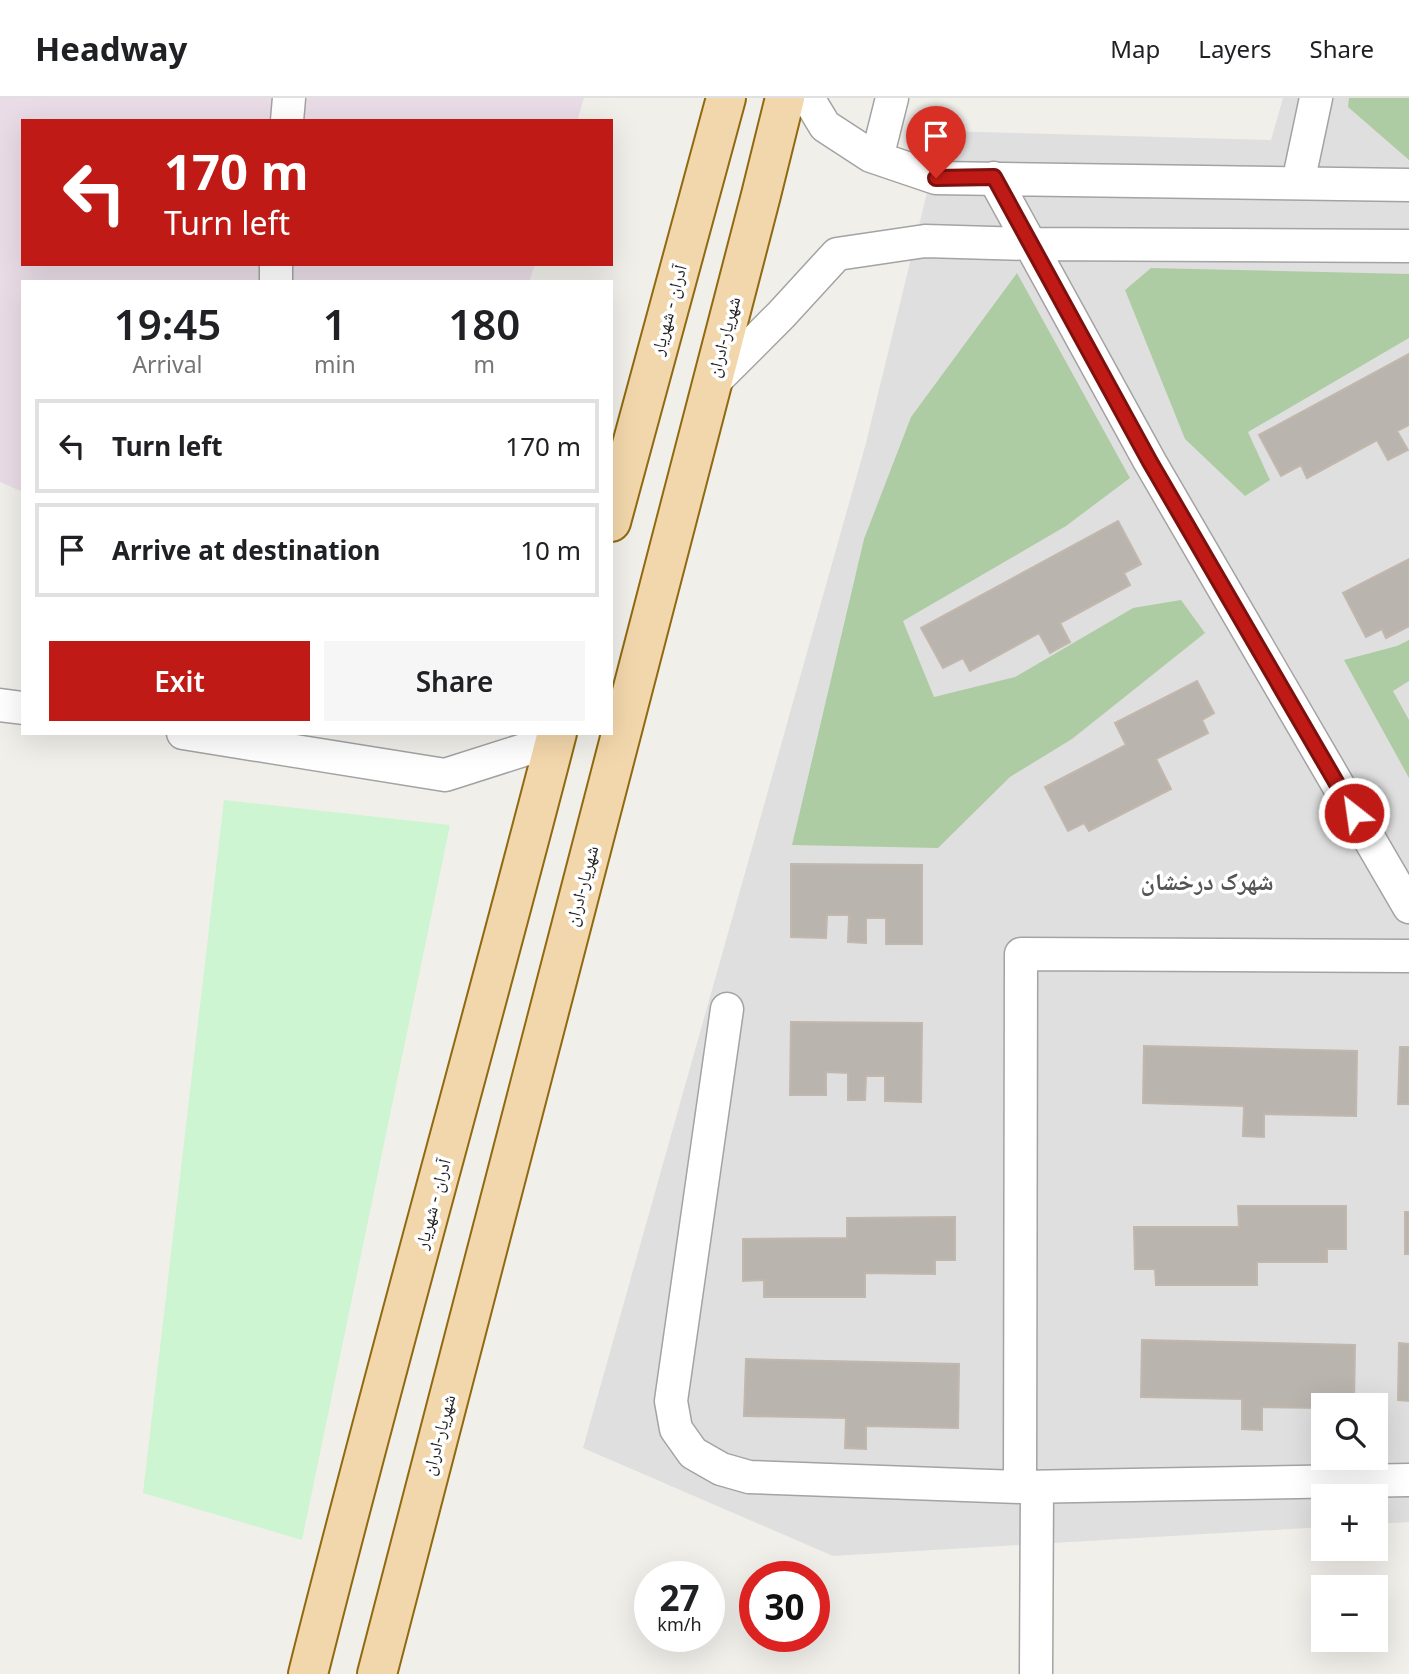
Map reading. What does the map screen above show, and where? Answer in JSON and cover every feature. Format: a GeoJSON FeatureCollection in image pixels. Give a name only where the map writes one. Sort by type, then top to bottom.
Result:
{"type":"FeatureCollection","features":[{"type":"Feature","properties":{"kind":"main road","name":"آدران - شهریار"},"geometry":{"type":"LineString","coordinates":[[613,515],[726,98]]}},
{"type":"Feature","properties":{"kind":"main road","name":"شهریار-ادران"},"geometry":{"type":"LineString","coordinates":[[377,1674],[785,98]]}},
{"type":"Feature","properties":{"kind":"main road","name":"آدران - شهریار"},"geometry":{"type":"LineString","coordinates":[[308,1674],[556,737]]}},
{"type":"Feature","properties":{"kind":"street"},"geometry":{"type":"LineString","coordinates":[[287,119],[289,98]]}},
{"type":"Feature","properties":{"kind":"street"},"geometry":{"type":"LineString","coordinates":[[808,98],[825,126],[871,156],[936,178],[1409,185]]}},
{"type":"Feature","properties":{"kind":"street"},"geometry":{"type":"LineString","coordinates":[[877,158],[892,98]]}},
{"type":"Feature","properties":{"kind":"street"},"geometry":{"type":"LineString","coordinates":[[1298,183],[1316,98]]}},
{"type":"Feature","properties":{"kind":"street"},"geometry":{"type":"LineString","coordinates":[[994,177],[1150,462],[1409,907]]}},
{"type":"Feature","properties":{"kind":"street"},"geometry":{"type":"LineString","coordinates":[[712,384],[782,315],[837,254],[925,241],[1409,246]]}},
{"type":"Feature","properties":{"kind":"street"},"geometry":{"type":"LineString","coordinates":[[0,705],[21,708]]}},
{"type":"Feature","properties":{"kind":"street"},"geometry":{"type":"LineString","coordinates":[[206,735],[277,741],[445,775],[556,737]]}},
{"type":"Feature","properties":{"kind":"street"},"geometry":{"type":"LineString","coordinates":[[1036,1674],[1029,1487],[1021,954],[1409,956]]}},
{"type":"Feature","properties":{"kind":"street"},"geometry":{"type":"LineString","coordinates":[[727,1009],[671,1401],[676,1429],[693,1453],[721,1469],[749,1477],[1029,1487],[1409,1480]]}},
{"type":"Feature","properties":{"kind":"shaded area"},"geometry":{"type":"Polygon","coordinates":[[[0,98],[584,98],[578,119],[21,119],[21,266],[534,266],[530,280],[21,280],[21,491],[0,482],[0,98]]]}},
{"type":"Feature","properties":{"kind":"shaded area","name":"شهرک درخشان"},"geometry":{"type":"Polygon","coordinates":[[[1283,98],[1409,98],[1409,1522],[1388,1523],[1388,1484],[1311,1484],[1311,1528],[833,1556],[583,1448],[866,443],[942,131],[1271,140],[1283,98]]]}},
{"type":"Feature","properties":{"kind":"green space"},"geometry":{"type":"Polygon","coordinates":[[[1349,98],[1409,98],[1409,160],[1348,107],[1349,98]]]}},
{"type":"Feature","properties":{"kind":"green space"},"geometry":{"type":"Polygon","coordinates":[[[1151,268],[1409,274],[1409,338],[1248,432],[1270,480],[1245,496],[1185,439],[1125,290],[1151,268]]]}},
{"type":"Feature","properties":{"kind":"green space"},"geometry":{"type":"Polygon","coordinates":[[[1017,273],[1130,478],[1066,526],[903,621],[934,697],[1015,677],[1133,608],[1181,600],[1205,633],[1072,739],[1010,777],[938,848],[792,845],[864,539],[911,417],[1017,273]]]}},
{"type":"Feature","properties":{"kind":"green space"},"geometry":{"type":"Polygon","coordinates":[[[1409,640],[1409,681],[1393,691],[1409,720],[1409,778],[1344,660],[1397,646],[1409,640]]]}},
{"type":"Feature","properties":{"kind":"green space"},"geometry":{"type":"Polygon","coordinates":[[[224,800],[450,825],[302,1540],[143,1493],[224,800]]]}},
{"type":"Feature","properties":{"kind":"building"},"geometry":{"type":"Polygon","coordinates":[[[1409,354],[1409,425],[1397,431],[1408,450],[1388,460],[1377,440],[1307,478],[1301,465],[1281,476],[1259,435],[1409,354]]]}},
{"type":"Feature","properties":{"kind":"building"},"geometry":{"type":"Polygon","coordinates":[[[1118,521],[1141,564],[1124,573],[1130,585],[1060,623],[1070,642],[1050,653],[1039,633],[970,671],[963,658],[943,668],[921,628],[1118,521]]]}},
{"type":"Feature","properties":{"kind":"building"},"geometry":{"type":"Polygon","coordinates":[[[1409,559],[1409,626],[1386,638],[1382,629],[1366,637],[1343,593],[1409,559]]]}},
{"type":"Feature","properties":{"kind":"building"},"geometry":{"type":"Polygon","coordinates":[[[1197,681],[1214,713],[1202,720],[1208,733],[1156,759],[1171,789],[1089,831],[1084,823],[1068,831],[1045,787],[1126,745],[1115,723],[1197,681]]]}},
{"type":"Feature","properties":{"kind":"building"},"geometry":{"type":"Polygon","coordinates":[[[791,864],[922,865],[922,944],[886,944],[886,918],[866,918],[866,943],[848,942],[849,915],[827,915],[826,938],[791,937],[791,864]]]}},
{"type":"Feature","properties":{"kind":"building"},"geometry":{"type":"Polygon","coordinates":[[[791,1022],[922,1023],[921,1102],[885,1101],[885,1076],[866,1076],[865,1100],[848,1100],[848,1073],[826,1072],[826,1095],[790,1095],[791,1022]]]}},
{"type":"Feature","properties":{"kind":"building"},"geometry":{"type":"Polygon","coordinates":[[[1144,1046],[1357,1051],[1356,1116],[1264,1114],[1264,1137],[1243,1136],[1244,1106],[1143,1103],[1144,1046]]]}},
{"type":"Feature","properties":{"kind":"building"},"geometry":{"type":"Polygon","coordinates":[[[1400,1047],[1409,1047],[1409,1104],[1398,1104],[1400,1047]]]}},
{"type":"Feature","properties":{"kind":"building"},"geometry":{"type":"Polygon","coordinates":[[[1238,1206],[1346,1206],[1346,1249],[1327,1249],[1327,1262],[1257,1262],[1257,1285],[1156,1285],[1155,1269],[1135,1269],[1134,1227],[1239,1227],[1238,1206]]]}},
{"type":"Feature","properties":{"kind":"building"},"geometry":{"type":"Polygon","coordinates":[[[1405,1212],[1409,1212],[1409,1254],[1405,1254],[1405,1212]]]}},
{"type":"Feature","properties":{"kind":"building"},"geometry":{"type":"Polygon","coordinates":[[[955,1217],[955,1260],[935,1260],[935,1274],[865,1273],[865,1297],[764,1297],[764,1280],[743,1281],[743,1239],[847,1238],[847,1218],[955,1217]]]}},
{"type":"Feature","properties":{"kind":"building"},"geometry":{"type":"Polygon","coordinates":[[[1142,1340],[1355,1345],[1354,1393],[1311,1393],[1311,1408],[1262,1407],[1262,1430],[1242,1429],[1242,1399],[1141,1397],[1142,1340]]]}},
{"type":"Feature","properties":{"kind":"building"},"geometry":{"type":"Polygon","coordinates":[[[1399,1343],[1409,1344],[1409,1401],[1398,1400],[1399,1343]]]}},
{"type":"Feature","properties":{"kind":"building"},"geometry":{"type":"Polygon","coordinates":[[[746,1359],[959,1364],[958,1428],[866,1426],[866,1449],[845,1448],[846,1418],[744,1416],[746,1359]]]}},
{"type":"Feature","properties":{"kind":"district","name":"شهرک درخشان"},"geometry":{"type":"Point","coordinates":[1207,882]}},
{"type":"Feature","properties":{"kind":"route"},"geometry":{"type":"LineString","coordinates":[[936,178],[994,177],[1150,462],[1354,813]]}}]}
